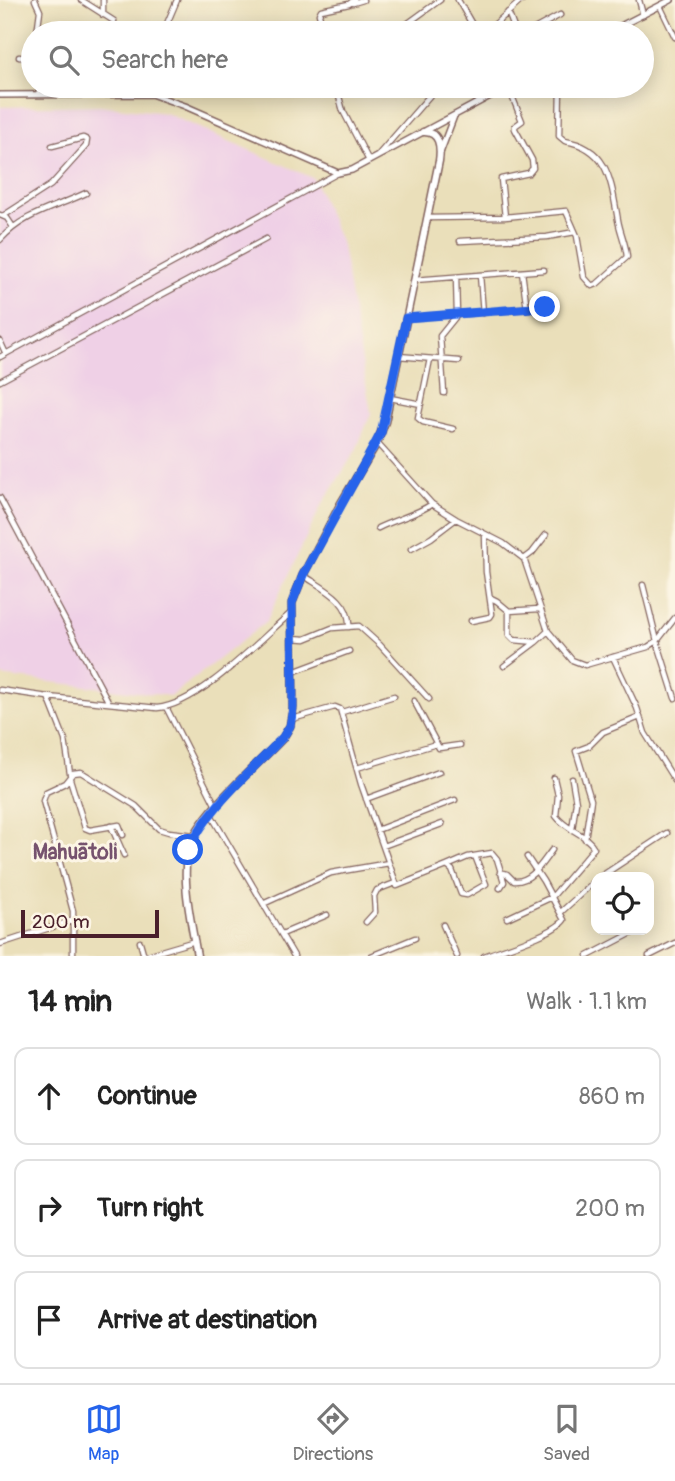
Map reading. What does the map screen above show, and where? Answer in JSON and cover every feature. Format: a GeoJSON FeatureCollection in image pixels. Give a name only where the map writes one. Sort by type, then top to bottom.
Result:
{"type":"FeatureCollection","features":[{"type":"Feature","properties":{"kind":"main road"},"geometry":{"type":"LineString","coordinates":[[197,956],[186,878],[188,850],[210,813],[283,737],[292,719],[291,613],[296,591],[377,443],[385,422],[440,153],[437,137],[430,132],[423,132]]}},
{"type":"Feature","properties":{"kind":"street"},"geometry":{"type":"LineString","coordinates":[[35,0],[40,11],[39,21]]}},
{"type":"Feature","properties":{"kind":"street"},"geometry":{"type":"LineString","coordinates":[[80,0],[114,21]]}},
{"type":"Feature","properties":{"kind":"street"},"geometry":{"type":"LineString","coordinates":[[103,0],[103,15]]}},
{"type":"Feature","properties":{"kind":"street"},"geometry":{"type":"LineString","coordinates":[[168,21],[177,0]]}},
{"type":"Feature","properties":{"kind":"street"},"geometry":{"type":"LineString","coordinates":[[321,21],[321,10],[363,0]]}},
{"type":"Feature","properties":{"kind":"street"},"geometry":{"type":"LineString","coordinates":[[411,21],[440,0]]}},
{"type":"Feature","properties":{"kind":"street"},"geometry":{"type":"LineString","coordinates":[[458,0],[470,21]]}},
{"type":"Feature","properties":{"kind":"street"},"geometry":{"type":"LineString","coordinates":[[498,21],[522,0]]}},
{"type":"Feature","properties":{"kind":"street"},"geometry":{"type":"LineString","coordinates":[[639,0],[643,15]]}},
{"type":"Feature","properties":{"kind":"street"},"geometry":{"type":"LineString","coordinates":[[632,21],[671,0]]}},
{"type":"Feature","properties":{"kind":"street"},"geometry":{"type":"LineString","coordinates":[[660,6],[675,37]]}},
{"type":"Feature","properties":{"kind":"street"},"geometry":{"type":"LineString","coordinates":[[508,12],[511,21]]}},
{"type":"Feature","properties":{"kind":"street"},"geometry":{"type":"LineString","coordinates":[[549,21],[560,15]]}},
{"type":"Feature","properties":{"kind":"street"},"geometry":{"type":"LineString","coordinates":[[0,95],[21,94]]}},
{"type":"Feature","properties":{"kind":"street"},"geometry":{"type":"LineString","coordinates":[[159,98],[185,106],[338,173]]}},
{"type":"Feature","properties":{"kind":"street"},"geometry":{"type":"LineString","coordinates":[[339,98],[343,111],[369,161]]}},
{"type":"Feature","properties":{"kind":"street"},"geometry":{"type":"LineString","coordinates":[[376,157],[428,98]]}},
{"type":"Feature","properties":{"kind":"street"},"geometry":{"type":"LineString","coordinates":[[0,357],[338,173],[352,170],[487,98]]}},
{"type":"Feature","properties":{"kind":"street"},"geometry":{"type":"LineString","coordinates":[[505,217],[501,179],[529,173],[533,169],[532,160],[515,129],[515,125],[522,121],[513,98]]}},
{"type":"Feature","properties":{"kind":"street"},"geometry":{"type":"LineString","coordinates":[[427,218],[505,217],[566,211],[575,232],[584,277],[592,286],[628,257],[611,181],[605,169],[587,147],[565,141],[559,136],[560,98]]}},
{"type":"Feature","properties":{"kind":"street"},"geometry":{"type":"LineString","coordinates":[[440,153],[455,115]]}},
{"type":"Feature","properties":{"kind":"street"},"geometry":{"type":"LineString","coordinates":[[13,227],[2,215],[51,185],[86,146],[87,140],[83,138],[51,146]]}},
{"type":"Feature","properties":{"kind":"street"},"geometry":{"type":"LineString","coordinates":[[0,240],[13,227],[50,206],[86,193]]}},
{"type":"Feature","properties":{"kind":"street"},"geometry":{"type":"LineString","coordinates":[[460,241],[547,237],[575,232]]}},
{"type":"Feature","properties":{"kind":"street"},"geometry":{"type":"LineString","coordinates":[[0,381],[266,239]]}},
{"type":"Feature","properties":{"kind":"street"},"geometry":{"type":"LineString","coordinates":[[414,280],[544,270]]}},
{"type":"Feature","properties":{"kind":"street"},"geometry":{"type":"LineString","coordinates":[[522,272],[527,309]]}},
{"type":"Feature","properties":{"kind":"street"},"geometry":{"type":"LineString","coordinates":[[480,275],[483,313]]}},
{"type":"Feature","properties":{"kind":"street"},"geometry":{"type":"LineString","coordinates":[[444,393],[440,336],[457,315],[456,277]]}},
{"type":"Feature","properties":{"kind":"street"},"geometry":{"type":"LineString","coordinates":[[406,318],[545,307]]}},
{"type":"Feature","properties":{"kind":"street"},"geometry":{"type":"LineString","coordinates":[[0,341],[6,354]]}},
{"type":"Feature","properties":{"kind":"street"},"geometry":{"type":"LineString","coordinates":[[398,356],[459,361]]}},
{"type":"Feature","properties":{"kind":"street"},"geometry":{"type":"LineString","coordinates":[[430,359],[420,421],[453,429]]}},
{"type":"Feature","properties":{"kind":"street"},"geometry":{"type":"LineString","coordinates":[[390,398],[421,404]]}},
{"type":"Feature","properties":{"kind":"street"},"geometry":{"type":"LineString","coordinates":[[377,443],[432,503],[524,559],[538,609],[548,631],[566,656],[577,663],[586,665],[640,650],[657,641],[675,618]]}},
{"type":"Feature","properties":{"kind":"street"},"geometry":{"type":"LineString","coordinates":[[0,499],[108,702]]}},
{"type":"Feature","properties":{"kind":"street"},"geometry":{"type":"LineString","coordinates":[[378,528],[398,518],[420,513],[432,503]]}},
{"type":"Feature","properties":{"kind":"street"},"geometry":{"type":"LineString","coordinates":[[411,549],[456,519]]}},
{"type":"Feature","properties":{"kind":"street"},"geometry":{"type":"LineString","coordinates":[[471,621],[492,615],[486,572],[485,534]]}},
{"type":"Feature","properties":{"kind":"street"},"geometry":{"type":"LineString","coordinates":[[524,559],[546,535]]}},
{"type":"Feature","properties":{"kind":"street"},"geometry":{"type":"LineString","coordinates":[[303,575],[340,601],[349,619],[349,628]]}},
{"type":"Feature","properties":{"kind":"street"},"geometry":{"type":"LineString","coordinates":[[643,585],[675,698]]}},
{"type":"Feature","properties":{"kind":"street"},"geometry":{"type":"LineString","coordinates":[[491,598],[509,611],[538,609]]}},
{"type":"Feature","properties":{"kind":"street"},"geometry":{"type":"LineString","coordinates":[[509,611],[507,614],[510,638],[536,642]]}},
{"type":"Feature","properties":{"kind":"street"},"geometry":{"type":"LineString","coordinates":[[0,690],[166,707],[202,690],[291,613]]}},
{"type":"Feature","properties":{"kind":"street"},"geometry":{"type":"LineString","coordinates":[[292,638],[305,639],[332,628],[363,628],[429,699]]}},
{"type":"Feature","properties":{"kind":"street"},"geometry":{"type":"LineString","coordinates":[[504,666],[548,631]]}},
{"type":"Feature","properties":{"kind":"street"},"geometry":{"type":"LineString","coordinates":[[293,672],[349,651]]}},
{"type":"Feature","properties":{"kind":"street"},"geometry":{"type":"LineString","coordinates":[[613,657],[645,733],[675,781]]}},
{"type":"Feature","properties":{"kind":"street"},"geometry":{"type":"LineString","coordinates":[[342,712],[394,696]]}},
{"type":"Feature","properties":{"kind":"street"},"geometry":{"type":"LineString","coordinates":[[48,697],[65,740],[70,776],[85,828],[90,830],[119,825],[124,835]]}},
{"type":"Feature","properties":{"kind":"street"},"geometry":{"type":"LineString","coordinates":[[414,701],[441,749],[460,744]]}},
{"type":"Feature","properties":{"kind":"street"},"geometry":{"type":"LineString","coordinates":[[166,707],[216,806]]}},
{"type":"Feature","properties":{"kind":"street"},"geometry":{"type":"LineString","coordinates":[[292,719],[335,707],[342,712],[366,799],[397,886],[475,856],[494,854],[504,885],[500,888]]}},
{"type":"Feature","properties":{"kind":"street"},"geometry":{"type":"LineString","coordinates":[[585,839],[591,800],[576,751],[589,746],[603,733],[640,717]]}},
{"type":"Feature","properties":{"kind":"street"},"geometry":{"type":"LineString","coordinates":[[357,768],[436,744]]}},
{"type":"Feature","properties":{"kind":"street"},"geometry":{"type":"LineString","coordinates":[[73,956],[74,920],[42,798],[46,792],[65,783],[75,772],[85,774],[136,806],[159,829],[195,835]]}},
{"type":"Feature","properties":{"kind":"street"},"geometry":{"type":"LineString","coordinates":[[366,799],[439,772]]}},
{"type":"Feature","properties":{"kind":"street"},"geometry":{"type":"LineString","coordinates":[[507,918],[552,897],[593,851],[594,845],[556,816],[558,795],[554,778]]}},
{"type":"Feature","properties":{"kind":"street"},"geometry":{"type":"LineString","coordinates":[[572,779],[576,802],[572,830]]}},
{"type":"Feature","properties":{"kind":"street"},"geometry":{"type":"LineString","coordinates":[[377,830],[455,800]]}},
{"type":"Feature","properties":{"kind":"street"},"geometry":{"type":"LineString","coordinates":[[210,813],[295,956]]}},
{"type":"Feature","properties":{"kind":"street"},"geometry":{"type":"LineString","coordinates":[[383,846],[442,824]]}},
{"type":"Feature","properties":{"kind":"street"},"geometry":{"type":"LineString","coordinates":[[111,826],[124,855]]}},
{"type":"Feature","properties":{"kind":"street"},"geometry":{"type":"LineString","coordinates":[[607,872],[667,833]]}},
{"type":"Feature","properties":{"kind":"street"},"geometry":{"type":"LineString","coordinates":[[500,872],[517,882],[537,871],[552,850]]}},
{"type":"Feature","properties":{"kind":"street"},"geometry":{"type":"LineString","coordinates":[[447,866],[452,870],[461,894],[467,895],[486,884],[475,856]]}},
{"type":"Feature","properties":{"kind":"street"},"geometry":{"type":"LineString","coordinates":[[484,956],[560,925],[564,920],[527,857]]}},
{"type":"Feature","properties":{"kind":"street"},"geometry":{"type":"LineString","coordinates":[[265,903],[331,873],[389,863]]}},
{"type":"Feature","properties":{"kind":"street"},"geometry":{"type":"LineString","coordinates":[[366,922],[375,912],[374,896],[377,890],[395,883]]}},
{"type":"Feature","properties":{"kind":"street"},"geometry":{"type":"LineString","coordinates":[[561,912],[591,884]]}},
{"type":"Feature","properties":{"kind":"street"},"geometry":{"type":"LineString","coordinates":[[282,934],[327,915]]}},
{"type":"Feature","properties":{"kind":"street"},"geometry":{"type":"LineString","coordinates":[[1,942],[74,920]]}},
{"type":"Feature","properties":{"kind":"street"},"geometry":{"type":"LineString","coordinates":[[443,925],[457,956]]}},
{"type":"Feature","properties":{"kind":"street"},"geometry":{"type":"LineString","coordinates":[[589,956],[629,935]]}},
{"type":"Feature","properties":{"kind":"street"},"geometry":{"type":"LineString","coordinates":[[371,956],[415,938]]}},
{"type":"Feature","properties":{"kind":"street"},"geometry":{"type":"LineString","coordinates":[[140,942],[144,956],[195,941]]}},
{"type":"Feature","properties":{"kind":"street"},"geometry":{"type":"LineString","coordinates":[[649,956],[675,943]]}},
{"type":"Feature","properties":{"kind":"shaded area"},"geometry":{"type":"Polygon","coordinates":[[[100,105],[165,113],[313,178],[342,246],[371,413],[356,450],[320,508],[266,622],[171,696],[0,676],[0,107],[100,105]]]}},
{"type":"Feature","properties":{"kind":"district","name":"Mahuātoli"},"geometry":{"type":"Point","coordinates":[75,852]}},
{"type":"Feature","properties":{"kind":"route"},"geometry":{"type":"LineString","coordinates":[[188,850],[195,835],[216,806],[269,753],[290,726],[293,708],[292,603],[303,575],[341,503],[377,443],[385,422],[406,318],[545,307]]}}]}
